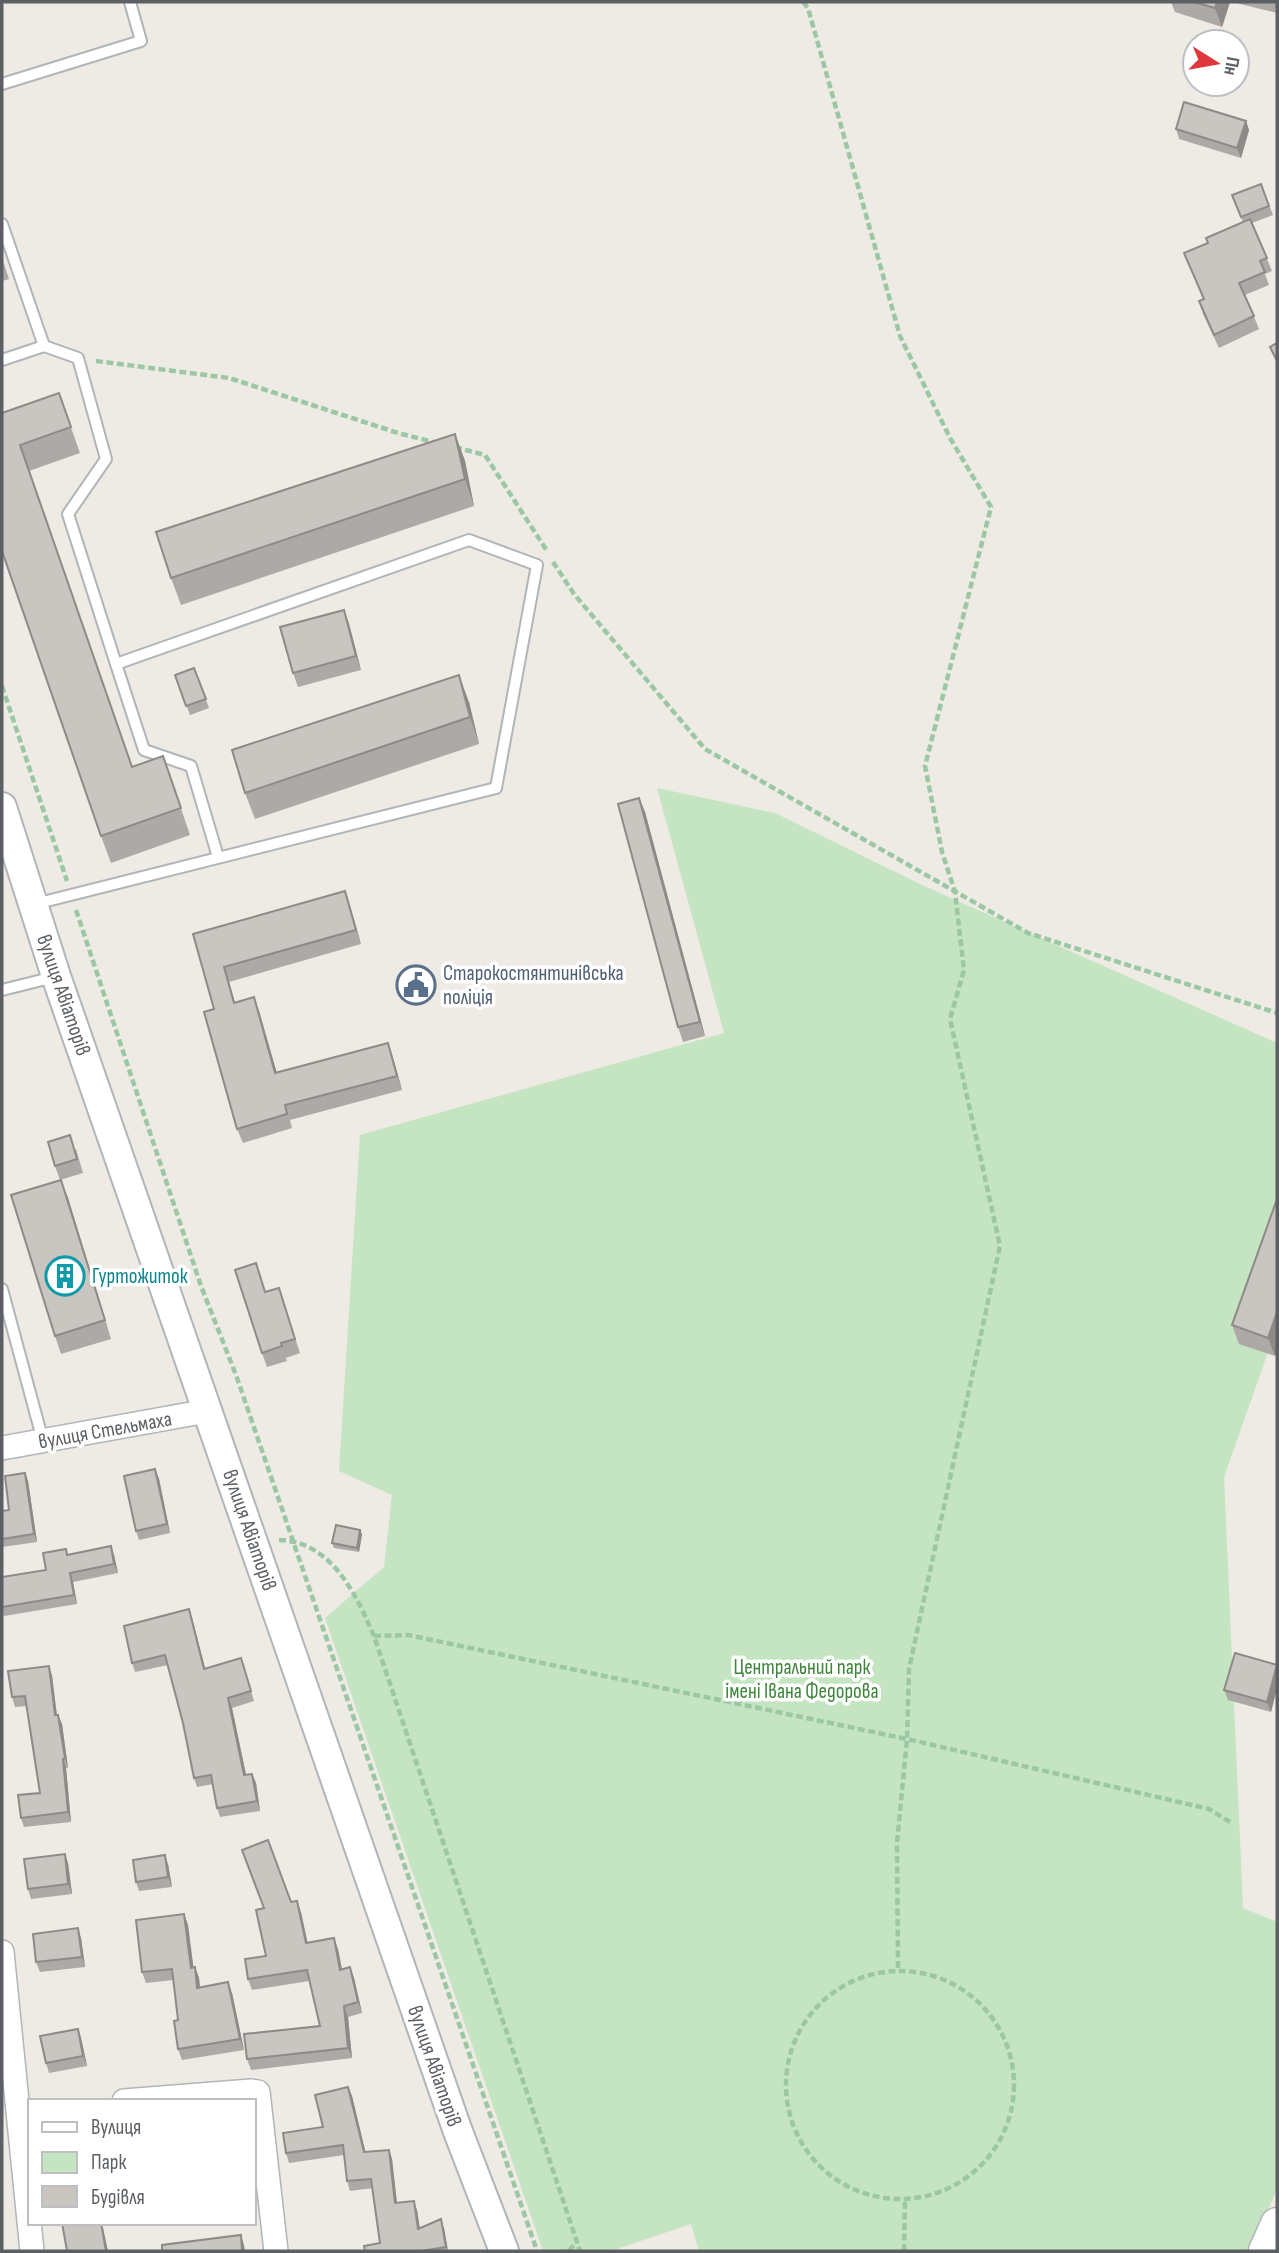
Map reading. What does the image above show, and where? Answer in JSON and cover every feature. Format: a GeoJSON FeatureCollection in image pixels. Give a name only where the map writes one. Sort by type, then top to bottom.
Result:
{"type":"FeatureCollection","features":[{"type":"Feature","properties":{"kind":"main road"},"geometry":{"type":"LineString","coordinates":[[1265,2251],[1277,2224]]}},
{"type":"Feature","properties":{"kind":"street","name":"вулиця Авіаторів"},"geometry":{"type":"LineString","coordinates":[[2,807],[57,976],[207,1411],[457,2129],[504,2251]]}},
{"type":"Feature","properties":{"kind":"street","name":"вулиця Стельмаха"},"geometry":{"type":"LineString","coordinates":[[2,1448],[207,1411]]}},
{"type":"Feature","properties":{"kind":"street"},"geometry":{"type":"LineString","coordinates":[[2,1952],[24,2109],[28,2180]]}},
{"type":"Feature","properties":{"kind":"street"},"geometry":{"type":"LineString","coordinates":[[149,2099],[258,2092],[276,2251]]}},
{"type":"Feature","properties":{"kind":"street"},"geometry":{"type":"LineString","coordinates":[[31,2225],[32,2251]]}},
{"type":"Feature","properties":{"kind":"lane"},"geometry":{"type":"LineString","coordinates":[[2,84],[141,41],[130,2]]}},
{"type":"Feature","properties":{"kind":"lane"},"geometry":{"type":"LineString","coordinates":[[2,224],[44,346]]}},
{"type":"Feature","properties":{"kind":"lane"},"geometry":{"type":"LineString","coordinates":[[2,360],[44,346],[78,358],[106,458],[68,514],[144,750],[191,766],[218,857]]}},
{"type":"Feature","properties":{"kind":"lane"},"geometry":{"type":"LineString","coordinates":[[34,904],[496,788],[537,565],[469,540],[116,664]]}},
{"type":"Feature","properties":{"kind":"lane"},"geometry":{"type":"LineString","coordinates":[[2,990],[57,976]]}},
{"type":"Feature","properties":{"kind":"lane"},"geometry":{"type":"LineString","coordinates":[[2,1289],[43,1441]]}},
{"type":"Feature","properties":{"kind":"path"},"geometry":{"type":"LineString","coordinates":[[803,2],[808,8],[900,336],[950,438],[991,507],[925,766],[942,852],[956,892],[964,970],[950,1019],[1000,1246],[909,1669],[907,1739],[897,1843],[898,1970]]}},
{"type":"Feature","properties":{"kind":"path"},"geometry":{"type":"LineString","coordinates":[[78,358],[229,378],[398,433],[485,455],[574,594],[705,749],[1028,933],[1277,1013]]}},
{"type":"Feature","properties":{"kind":"path"},"geometry":{"type":"LineString","coordinates":[[2,687],[201,1286],[236,1375],[537,2251]]}},
{"type":"Feature","properties":{"kind":"path"},"geometry":{"type":"LineString","coordinates":[[253,1539],[293,1540],[314,1550],[330,1562],[346,1579],[374,1636],[580,2251]]}},
{"type":"Feature","properties":{"kind":"path"},"geometry":{"type":"LineString","coordinates":[[374,1636],[408,1635],[907,1739],[1209,1809],[1230,1822]]}},
{"type":"Feature","properties":{"kind":"path"},"geometry":{"type":"LineString","coordinates":[[898,1970],[925,1972],[949,1981],[972,1995],[990,2014],[1004,2036],[1012,2061],[1014,2087],[1011,2113],[1001,2138],[986,2160],[967,2178],[944,2190],[926,2197],[905,2200],[883,2198],[850,2188],[822,2168],[800,2141],[788,2108],[786,2073],[795,2039],[813,2009],[840,1987],[872,1973],[898,1970]]}},
{"type":"Feature","properties":{"kind":"path"},"geometry":{"type":"LineString","coordinates":[[904,2251],[905,2200]]}},
{"type":"Feature","properties":{"kind":"path"},"geometry":{"type":"LineString","coordinates":[[569,2251],[576,2242]]}},
{"type":"Feature","properties":{"kind":"green space","name":"Центральний парк імені Івана Федорова"},"geometry":{"type":"Polygon","coordinates":[[[657,788],[775,813],[924,886],[1277,1043],[1277,1327],[1224,1477],[1243,1908],[1277,1922],[1277,2190],[1249,2251],[699,2251],[691,2224],[611,2251],[543,2251],[325,1618],[384,1567],[392,1495],[339,1471],[360,1135],[724,1033],[657,788]]]}},
{"type":"Feature","properties":{"kind":"building"},"geometry":{"type":"Polygon","coordinates":[[[1194,2],[1217,2],[1215,8],[1194,2]]]}},
{"type":"Feature","properties":{"kind":"building"},"geometry":{"type":"Polygon","coordinates":[[[1184,102],[1246,121],[1237,148],[1176,129],[1184,102]]]}},
{"type":"Feature","properties":{"kind":"building"},"geometry":{"type":"Polygon","coordinates":[[[1261,184],[1269,206],[1241,217],[1232,195],[1261,184]]]}},
{"type":"Feature","properties":{"kind":"building"},"geometry":{"type":"Polygon","coordinates":[[[1250,219],[1267,258],[1260,261],[1265,272],[1239,283],[1254,316],[1214,335],[1199,301],[1204,299],[1184,253],[1208,243],[1206,238],[1250,219]]]}},
{"type":"Feature","properties":{"kind":"building"},"geometry":{"type":"Polygon","coordinates":[[[1277,343],[1277,361],[1270,347],[1277,343]]]}},
{"type":"Feature","properties":{"kind":"building"},"geometry":{"type":"Polygon","coordinates":[[[59,393],[71,427],[20,445],[132,767],[163,756],[181,808],[101,836],[2,551],[2,413],[59,393]]]}},
{"type":"Feature","properties":{"kind":"building"},"geometry":{"type":"Polygon","coordinates":[[[455,434],[465,479],[171,578],[156,532],[455,434]]]}},
{"type":"Feature","properties":{"kind":"building"},"geometry":{"type":"Polygon","coordinates":[[[344,610],[356,656],[293,673],[280,627],[344,610]]]}},
{"type":"Feature","properties":{"kind":"building"},"geometry":{"type":"Polygon","coordinates":[[[194,668],[206,699],[186,706],[175,675],[194,668]]]}},
{"type":"Feature","properties":{"kind":"building"},"geometry":{"type":"Polygon","coordinates":[[[459,675],[470,717],[245,793],[232,750],[459,675]]]}},
{"type":"Feature","properties":{"kind":"building"},"geometry":{"type":"Polygon","coordinates":[[[639,798],[700,1022],[678,1027],[618,804],[639,798]]]}},
{"type":"Feature","properties":{"kind":"building"},"geometry":{"type":"Polygon","coordinates":[[[345,891],[356,930],[224,967],[234,1003],[254,997],[275,1073],[388,1043],[397,1076],[285,1105],[287,1114],[237,1129],[204,1012],[214,1009],[193,934],[345,891]]]}},
{"type":"Feature","properties":{"kind":"building"},"geometry":{"type":"Polygon","coordinates":[[[70,1135],[77,1159],[55,1166],[48,1142],[70,1135]]]}},
{"type":"Feature","properties":{"kind":"building","name":"Гуртожиток"},"geometry":{"type":"Polygon","coordinates":[[[61,1180],[105,1320],[55,1336],[11,1195],[61,1180]]]}},
{"type":"Feature","properties":{"kind":"building"},"geometry":{"type":"Polygon","coordinates":[[[1277,1199],[1277,1312],[1268,1338],[1232,1325],[1277,1199]]]}},
{"type":"Feature","properties":{"kind":"building"},"geometry":{"type":"Polygon","coordinates":[[[256,1263],[265,1292],[279,1288],[295,1339],[262,1353],[235,1270],[256,1263]]]}},
{"type":"Feature","properties":{"kind":"building"},"geometry":{"type":"Polygon","coordinates":[[[155,1469],[167,1524],[136,1531],[124,1476],[155,1469]]]}},
{"type":"Feature","properties":{"kind":"building"},"geometry":{"type":"Polygon","coordinates":[[[25,1473],[34,1534],[2,1539],[2,1511],[9,1510],[5,1476],[25,1473]]]}},
{"type":"Feature","properties":{"kind":"building"},"geometry":{"type":"Polygon","coordinates":[[[336,1525],[360,1530],[357,1548],[332,1543],[336,1525]]]}},
{"type":"Feature","properties":{"kind":"building"},"geometry":{"type":"Polygon","coordinates":[[[111,1546],[114,1564],[70,1573],[74,1595],[2,1607],[2,1577],[46,1570],[43,1553],[66,1549],[67,1555],[111,1546]]]}},
{"type":"Feature","properties":{"kind":"building"},"geometry":{"type":"Polygon","coordinates":[[[189,1609],[204,1669],[241,1658],[251,1691],[228,1698],[244,1775],[252,1774],[257,1801],[217,1808],[211,1775],[194,1778],[165,1655],[132,1663],[124,1626],[189,1609]]]}},
{"type":"Feature","properties":{"kind":"building"},"geometry":{"type":"Polygon","coordinates":[[[1235,1653],[1277,1665],[1267,1702],[1224,1690],[1235,1653]]]}},
{"type":"Feature","properties":{"kind":"building"},"geometry":{"type":"Polygon","coordinates":[[[49,1666],[55,1715],[58,1715],[65,1758],[68,1812],[21,1818],[18,1795],[40,1793],[25,1696],[12,1697],[8,1671],[49,1666]]]}},
{"type":"Feature","properties":{"kind":"building"},"geometry":{"type":"Polygon","coordinates":[[[268,1840],[291,1902],[297,1901],[306,1943],[334,1938],[340,1970],[350,1967],[358,2002],[344,2006],[348,2048],[247,2059],[244,2034],[320,2026],[307,1970],[248,1979],[245,1959],[266,1956],[256,1910],[264,1908],[242,1850],[268,1840]]]}},
{"type":"Feature","properties":{"kind":"building"},"geometry":{"type":"Polygon","coordinates":[[[65,1854],[68,1884],[28,1889],[24,1859],[65,1854]]]}},
{"type":"Feature","properties":{"kind":"building"},"geometry":{"type":"Polygon","coordinates":[[[165,1855],[168,1877],[136,1882],[133,1860],[165,1855]]]}},
{"type":"Feature","properties":{"kind":"building"},"geometry":{"type":"Polygon","coordinates":[[[184,1914],[191,1968],[195,1967],[197,1988],[228,1982],[240,2039],[178,2049],[174,2021],[178,2020],[172,1969],[142,1972],[136,1920],[184,1914]]]}},
{"type":"Feature","properties":{"kind":"building"},"geometry":{"type":"Polygon","coordinates":[[[78,1928],[82,1957],[36,1962],[33,1934],[78,1928]]]}},
{"type":"Feature","properties":{"kind":"building"},"geometry":{"type":"Polygon","coordinates":[[[78,2029],[83,2056],[46,2063],[40,2036],[78,2029]]]}},
{"type":"Feature","properties":{"kind":"building"},"geometry":{"type":"Polygon","coordinates":[[[348,2087],[364,2152],[389,2150],[395,2203],[414,2201],[418,2229],[441,2219],[446,2247],[421,2251],[365,2251],[364,2246],[380,2243],[371,2179],[347,2181],[343,2145],[286,2153],[283,2133],[323,2127],[315,2095],[348,2087]]]}},
{"type":"Feature","properties":{"kind":"building"},"geometry":{"type":"Polygon","coordinates":[[[62,2225],[101,2225],[106,2251],[67,2251],[62,2225]]]}},
{"type":"Feature","properties":{"kind":"building"},"geometry":{"type":"Polygon","coordinates":[[[241,2235],[242,2251],[162,2251],[162,2245],[241,2235]]]}},
{"type":"Feature","properties":{"kind":"place","name":"Старокостянтинівська поліція"},"geometry":{"type":"Point","coordinates":[416,985]}},
{"type":"Feature","properties":{"kind":"place","name":"Гуртожиток"},"geometry":{"type":"Point","coordinates":[65,1276]}}]}
